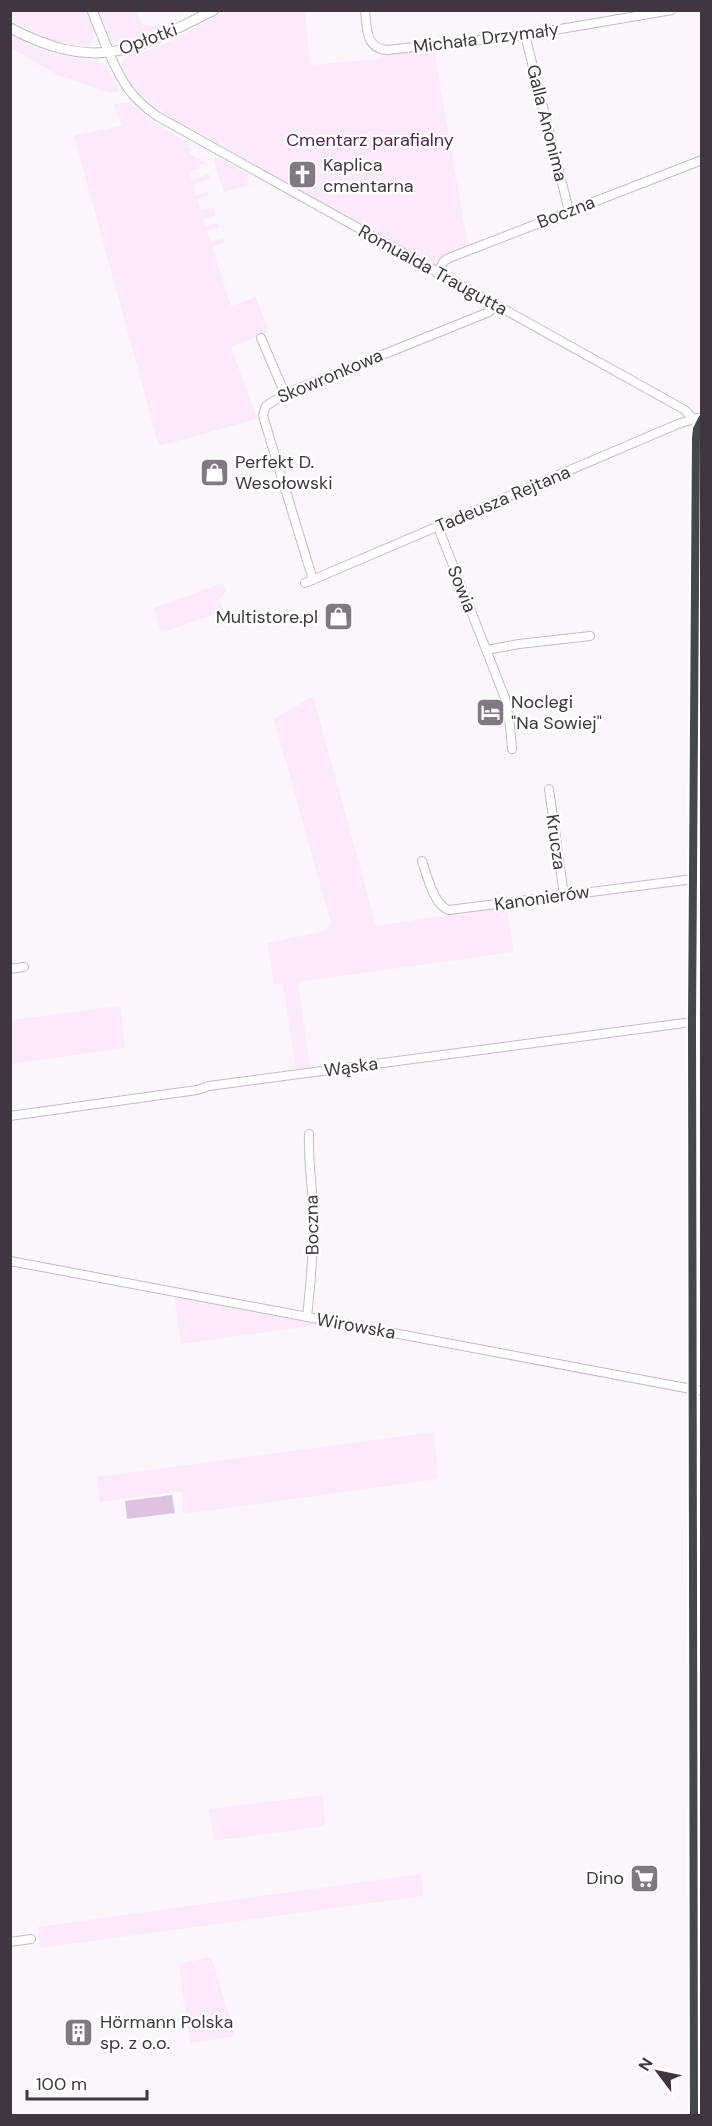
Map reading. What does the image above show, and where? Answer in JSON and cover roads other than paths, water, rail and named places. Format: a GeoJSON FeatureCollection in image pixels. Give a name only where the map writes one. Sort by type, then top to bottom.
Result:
{"type":"FeatureCollection","features":[{"type":"Feature","properties":{"kind":"street"},"geometry":{"type":"LineString","coordinates":[[92,10],[109,53]]}},
{"type":"Feature","properties":{"kind":"street","name":"Opłotki"},"geometry":{"type":"LineString","coordinates":[[10,28],[58,49],[81,53],[109,53],[147,44],[214,10]]}},
{"type":"Feature","properties":{"kind":"street","name":"Michała Drzymały"},"geometry":{"type":"LineString","coordinates":[[365,10],[369,39],[374,46],[382,50],[525,35],[672,10]]}},
{"type":"Feature","properties":{"kind":"street","name":"Galla Anonima"},"geometry":{"type":"LineString","coordinates":[[525,35],[568,212]]}},
{"type":"Feature","properties":{"kind":"street","name":"Romualda Traugutta"},"geometry":{"type":"LineString","coordinates":[[109,53],[117,74],[128,91],[143,105],[170,123],[699,418]]}},
{"type":"Feature","properties":{"kind":"street","name":"Boczna"},"geometry":{"type":"LineString","coordinates":[[437,273],[446,259],[702,160]]}},
{"type":"Feature","properties":{"kind":"street","name":"Skowronkowa"},"geometry":{"type":"LineString","coordinates":[[309,581],[263,415],[269,402],[489,312],[496,305]]}},
{"type":"Feature","properties":{"kind":"street"},"geometry":{"type":"LineString","coordinates":[[261,338],[285,394]]}},
{"type":"Feature","properties":{"kind":"street"},"geometry":{"type":"LineString","coordinates":[[694,2115],[698,1943],[698,1646],[692,1022],[693,879],[698,834],[696,438],[699,418]]}},
{"type":"Feature","properties":{"kind":"street","name":"Tadeusza Rejtana"},"geometry":{"type":"LineString","coordinates":[[309,581],[699,418]]}},
{"type":"Feature","properties":{"kind":"street","name":"Sowia"},"geometry":{"type":"LineString","coordinates":[[438,527],[507,707],[512,749]]}},
{"type":"Feature","properties":{"kind":"street"},"geometry":{"type":"LineString","coordinates":[[487,650],[590,636]]}},
{"type":"Feature","properties":{"kind":"street","name":"Krucza"},"geometry":{"type":"LineString","coordinates":[[549,789],[564,895]]}},
{"type":"Feature","properties":{"kind":"street","name":"Kanonierów"},"geometry":{"type":"LineString","coordinates":[[422,861],[438,903],[448,910],[693,879]]}},
{"type":"Feature","properties":{"kind":"street"},"geometry":{"type":"LineString","coordinates":[[10,969],[24,967]]}},
{"type":"Feature","properties":{"kind":"street","name":"Wąska"},"geometry":{"type":"LineString","coordinates":[[10,1116],[197,1090],[209,1086],[692,1022]]}},
{"type":"Feature","properties":{"kind":"street","name":"Boczna"},"geometry":{"type":"LineString","coordinates":[[307,1317],[313,1256],[309,1134]]}},
{"type":"Feature","properties":{"kind":"street","name":"Wirowska"},"geometry":{"type":"LineString","coordinates":[[10,1260],[697,1390]]}},
{"type":"Feature","properties":{"kind":"street"},"geometry":{"type":"LineString","coordinates":[[10,1942],[32,1939]]}},
{"type":"Feature","properties":{"kind":"place","name":"Kaplica cmentarna"},"geometry":{"type":"Point","coordinates":[302,175]}},
{"type":"Feature","properties":{"kind":"place","name":"Perfekt D. Wesołowski"},"geometry":{"type":"Point","coordinates":[214,472]}},
{"type":"Feature","properties":{"kind":"place","name":"Multistore.pl"},"geometry":{"type":"Point","coordinates":[339,617]}},
{"type":"Feature","properties":{"kind":"place","name":"Noclegi \"Na Sowiej\""},"geometry":{"type":"Point","coordinates":[490,712]}},
{"type":"Feature","properties":{"kind":"place","name":"Dino"},"geometry":{"type":"Point","coordinates":[645,1878]}},
{"type":"Feature","properties":{"kind":"place","name":"Hörmann Polska sp. z o.o."},"geometry":{"type":"Point","coordinates":[79,2032]}},
{"type":"Feature","properties":{"kind":"park label","name":"Cmentarz parafialny"},"geometry":{"type":"Point","coordinates":[370,140]}}]}
